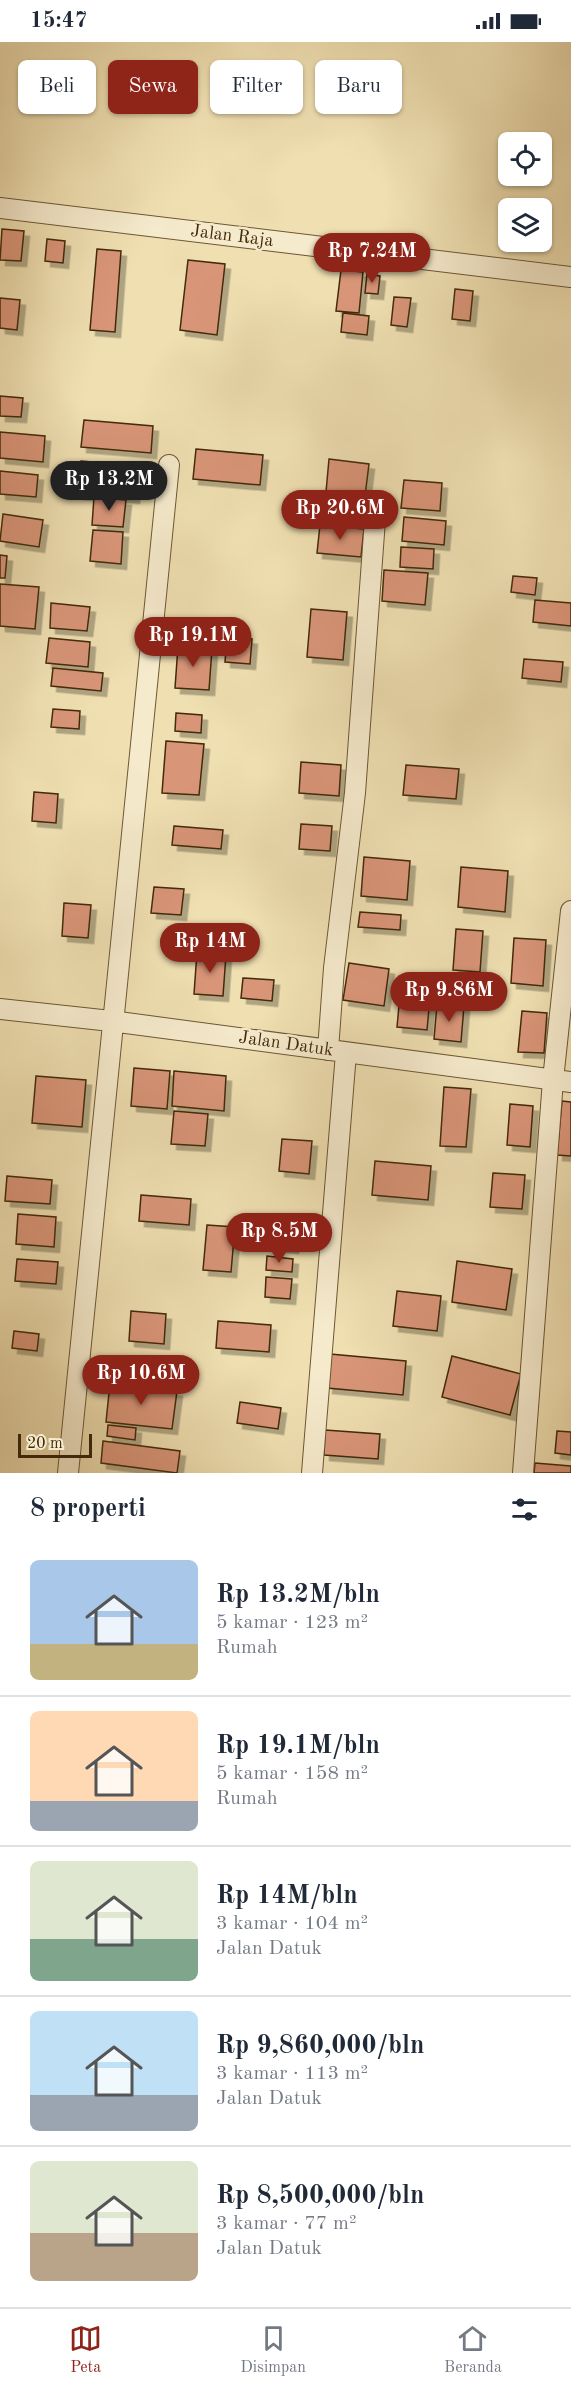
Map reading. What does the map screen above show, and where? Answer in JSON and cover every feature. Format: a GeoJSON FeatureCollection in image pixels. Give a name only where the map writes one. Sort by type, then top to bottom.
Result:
{"type":"FeatureCollection","features":[{"type":"Feature","properties":{"kind":"street","name":"Jalan Raja"},"geometry":{"type":"LineString","coordinates":[[0,208],[571,278]]}},
{"type":"Feature","properties":{"kind":"street"},"geometry":{"type":"LineString","coordinates":[[68,1473],[111,1021],[169,465]]}},
{"type":"Feature","properties":{"kind":"street"},"geometry":{"type":"LineString","coordinates":[[312,1473],[337,1051],[334,968],[355,793],[376,506]]}},
{"type":"Feature","properties":{"kind":"street"},"geometry":{"type":"LineString","coordinates":[[524,1473],[562,1081],[571,911]]}},
{"type":"Feature","properties":{"kind":"street","name":"Jalan Datuk"},"geometry":{"type":"LineString","coordinates":[[0,1009],[111,1021],[562,1081]]}},
{"type":"Feature","properties":{"kind":"building"},"geometry":{"type":"Polygon","coordinates":[[[2,229],[24,231],[21,261],[0,260],[2,229]]]}},
{"type":"Feature","properties":{"kind":"building"},"geometry":{"type":"Polygon","coordinates":[[[47,239],[65,241],[63,263],[45,261],[47,239]]]}},
{"type":"Feature","properties":{"kind":"building"},"geometry":{"type":"Polygon","coordinates":[[[97,249],[121,251],[115,332],[90,330],[97,249]]]}},
{"type":"Feature","properties":{"kind":"building"},"geometry":{"type":"Polygon","coordinates":[[[188,260],[225,264],[217,335],[180,330],[188,260]]]}},
{"type":"Feature","properties":{"kind":"building"},"geometry":{"type":"Polygon","coordinates":[[[341,270],[363,272],[359,313],[336,311],[341,270]]]}},
{"type":"Feature","properties":{"kind":"building"},"geometry":{"type":"Polygon","coordinates":[[[367,274],[380,276],[378,294],[365,293],[367,274]]]}},
{"type":"Feature","properties":{"kind":"building"},"geometry":{"type":"Polygon","coordinates":[[[455,289],[473,291],[470,321],[452,319],[455,289]]]}},
{"type":"Feature","properties":{"kind":"building"},"geometry":{"type":"Polygon","coordinates":[[[394,297],[411,298],[407,327],[391,325],[394,297]]]}},
{"type":"Feature","properties":{"kind":"building"},"geometry":{"type":"Polygon","coordinates":[[[0,298],[20,300],[17,330],[0,328],[0,298]]]}},
{"type":"Feature","properties":{"kind":"building"},"geometry":{"type":"Polygon","coordinates":[[[343,313],[369,316],[367,335],[341,332],[343,313]]]}},
{"type":"Feature","properties":{"kind":"building"},"geometry":{"type":"Polygon","coordinates":[[[0,396],[23,398],[21,417],[0,416],[0,396]]]}},
{"type":"Feature","properties":{"kind":"building"},"geometry":{"type":"Polygon","coordinates":[[[84,420],[153,426],[151,453],[81,447],[84,420]]]}},
{"type":"Feature","properties":{"kind":"building"},"geometry":{"type":"Polygon","coordinates":[[[0,432],[45,436],[43,462],[0,458],[0,432]]]}},
{"type":"Feature","properties":{"kind":"building"},"geometry":{"type":"Polygon","coordinates":[[[196,449],[263,455],[260,485],[193,479],[196,449]]]}},
{"type":"Feature","properties":{"kind":"building"},"geometry":{"type":"Polygon","coordinates":[[[329,459],[369,464],[365,496],[326,492],[329,459]]]}},
{"type":"Feature","properties":{"kind":"building"},"geometry":{"type":"Polygon","coordinates":[[[81,461],[137,466],[134,498],[78,494],[81,461]]]}},
{"type":"Feature","properties":{"kind":"building"},"geometry":{"type":"Polygon","coordinates":[[[0,471],[38,475],[36,497],[0,494],[0,471]]]}},
{"type":"Feature","properties":{"kind":"building"},"geometry":{"type":"Polygon","coordinates":[[[404,480],[442,483],[440,511],[401,508],[404,480]]]}},
{"type":"Feature","properties":{"kind":"building"},"geometry":{"type":"Polygon","coordinates":[[[94,497],[126,500],[123,527],[92,525],[94,497]]]}},
{"type":"Feature","properties":{"kind":"building"},"geometry":{"type":"Polygon","coordinates":[[[3,514],[43,520],[39,547],[0,541],[3,514]]]}},
{"type":"Feature","properties":{"kind":"building"},"geometry":{"type":"Polygon","coordinates":[[[404,517],[446,521],[444,545],[402,541],[404,517]]]}},
{"type":"Feature","properties":{"kind":"building"},"geometry":{"type":"Polygon","coordinates":[[[320,525],[364,529],[361,557],[317,553],[320,525]]]}},
{"type":"Feature","properties":{"kind":"building"},"geometry":{"type":"Polygon","coordinates":[[[93,530],[123,532],[121,564],[90,561],[93,530]]]}},
{"type":"Feature","properties":{"kind":"building"},"geometry":{"type":"Polygon","coordinates":[[[401,547],[434,549],[433,569],[400,567],[401,547]]]}},
{"type":"Feature","properties":{"kind":"building"},"geometry":{"type":"Polygon","coordinates":[[[0,555],[7,556],[5,578],[0,578],[0,555]]]}},
{"type":"Feature","properties":{"kind":"building"},"geometry":{"type":"Polygon","coordinates":[[[384,570],[428,573],[425,605],[382,601],[384,570]]]}},
{"type":"Feature","properties":{"kind":"building"},"geometry":{"type":"Polygon","coordinates":[[[513,576],[537,578],[535,595],[511,592],[513,576]]]}},
{"type":"Feature","properties":{"kind":"building"},"geometry":{"type":"Polygon","coordinates":[[[0,584],[39,587],[35,629],[0,626],[0,584]]]}},
{"type":"Feature","properties":{"kind":"building"},"geometry":{"type":"Polygon","coordinates":[[[535,600],[571,603],[571,626],[533,622],[535,600]]]}},
{"type":"Feature","properties":{"kind":"building"},"geometry":{"type":"Polygon","coordinates":[[[51,603],[90,607],[87,631],[50,628],[51,603]]]}},
{"type":"Feature","properties":{"kind":"building"},"geometry":{"type":"Polygon","coordinates":[[[311,609],[347,612],[343,660],[307,657],[311,609]]]}},
{"type":"Feature","properties":{"kind":"building"},"geometry":{"type":"Polygon","coordinates":[[[227,636],[252,639],[250,664],[225,662],[227,636]]]}},
{"type":"Feature","properties":{"kind":"building"},"geometry":{"type":"Polygon","coordinates":[[[49,638],[90,642],[88,667],[46,663],[49,638]]]}},
{"type":"Feature","properties":{"kind":"building"},"geometry":{"type":"Polygon","coordinates":[[[178,646],[212,649],[209,690],[175,688],[178,646]]]}},
{"type":"Feature","properties":{"kind":"building"},"geometry":{"type":"Polygon","coordinates":[[[524,659],[563,662],[561,682],[522,678],[524,659]]]}},
{"type":"Feature","properties":{"kind":"building"},"geometry":{"type":"Polygon","coordinates":[[[53,668],[103,673],[101,691],[51,686],[53,668]]]}},
{"type":"Feature","properties":{"kind":"building"},"geometry":{"type":"Polygon","coordinates":[[[53,709],[80,711],[79,729],[51,727],[53,709]]]}},
{"type":"Feature","properties":{"kind":"building"},"geometry":{"type":"Polygon","coordinates":[[[176,713],[202,715],[201,733],[175,731],[176,713]]]}},
{"type":"Feature","properties":{"kind":"building"},"geometry":{"type":"Polygon","coordinates":[[[166,741],[204,744],[199,795],[162,793],[166,741]]]}},
{"type":"Feature","properties":{"kind":"building"},"geometry":{"type":"Polygon","coordinates":[[[301,762],[341,765],[339,796],[299,793],[301,762]]]}},
{"type":"Feature","properties":{"kind":"building"},"geometry":{"type":"Polygon","coordinates":[[[406,765],[459,769],[456,799],[403,795],[406,765]]]}},
{"type":"Feature","properties":{"kind":"building"},"geometry":{"type":"Polygon","coordinates":[[[34,792],[58,794],[56,823],[32,821],[34,792]]]}},
{"type":"Feature","properties":{"kind":"building"},"geometry":{"type":"Polygon","coordinates":[[[301,824],[332,826],[330,851],[299,849],[301,824]]]}},
{"type":"Feature","properties":{"kind":"building"},"geometry":{"type":"Polygon","coordinates":[[[174,826],[223,830],[221,849],[172,845],[174,826]]]}},
{"type":"Feature","properties":{"kind":"building"},"geometry":{"type":"Polygon","coordinates":[[[364,857],[410,861],[407,900],[361,896],[364,857]]]}},
{"type":"Feature","properties":{"kind":"building"},"geometry":{"type":"Polygon","coordinates":[[[461,867],[508,871],[505,912],[458,907],[461,867]]]}},
{"type":"Feature","properties":{"kind":"building"},"geometry":{"type":"Polygon","coordinates":[[[154,887],[184,889],[181,915],[151,913],[154,887]]]}},
{"type":"Feature","properties":{"kind":"building"},"geometry":{"type":"Polygon","coordinates":[[[64,903],[91,905],[88,938],[62,936],[64,903]]]}},
{"type":"Feature","properties":{"kind":"building"},"geometry":{"type":"Polygon","coordinates":[[[360,912],[401,915],[400,930],[358,927],[360,912]]]}},
{"type":"Feature","properties":{"kind":"building"},"geometry":{"type":"Polygon","coordinates":[[[456,929],[483,931],[480,972],[453,970],[456,929]]]}},
{"type":"Feature","properties":{"kind":"building"},"geometry":{"type":"Polygon","coordinates":[[[514,938],[546,940],[543,986],[511,983],[514,938]]]}},
{"type":"Feature","properties":{"kind":"building"},"geometry":{"type":"Polygon","coordinates":[[[197,952],[226,955],[223,996],[194,994],[197,952]]]}},
{"type":"Feature","properties":{"kind":"building"},"geometry":{"type":"Polygon","coordinates":[[[349,963],[389,969],[384,1006],[343,1000],[349,963]]]}},
{"type":"Feature","properties":{"kind":"building"},"geometry":{"type":"Polygon","coordinates":[[[243,978],[274,980],[272,1001],[241,998],[243,978]]]}},
{"type":"Feature","properties":{"kind":"building"},"geometry":{"type":"Polygon","coordinates":[[[400,995],[430,998],[427,1030],[397,1027],[400,995]]]}},
{"type":"Feature","properties":{"kind":"building"},"geometry":{"type":"Polygon","coordinates":[[[437,1004],[464,1006],[461,1042],[434,1039],[437,1004]]]}},
{"type":"Feature","properties":{"kind":"building"},"geometry":{"type":"Polygon","coordinates":[[[522,1011],[547,1013],[544,1053],[518,1052],[522,1011]]]}},
{"type":"Feature","properties":{"kind":"building"},"geometry":{"type":"Polygon","coordinates":[[[134,1068],[170,1071],[167,1109],[131,1106],[134,1068]]]}},
{"type":"Feature","properties":{"kind":"building"},"geometry":{"type":"Polygon","coordinates":[[[174,1071],[226,1076],[224,1111],[172,1106],[174,1071]]]}},
{"type":"Feature","properties":{"kind":"building"},"geometry":{"type":"Polygon","coordinates":[[[36,1076],[86,1080],[82,1127],[32,1123],[36,1076]]]}},
{"type":"Feature","properties":{"kind":"building"},"geometry":{"type":"Polygon","coordinates":[[[444,1087],[471,1089],[466,1147],[440,1146],[444,1087]]]}},
{"type":"Feature","properties":{"kind":"building"},"geometry":{"type":"Polygon","coordinates":[[[562,1101],[571,1102],[571,1156],[557,1155],[562,1101]]]}},
{"type":"Feature","properties":{"kind":"building"},"geometry":{"type":"Polygon","coordinates":[[[510,1104],[533,1106],[530,1147],[507,1145],[510,1104]]]}},
{"type":"Feature","properties":{"kind":"building"},"geometry":{"type":"Polygon","coordinates":[[[174,1111],[208,1114],[205,1146],[171,1144],[174,1111]]]}},
{"type":"Feature","properties":{"kind":"building"},"geometry":{"type":"Polygon","coordinates":[[[282,1139],[312,1141],[309,1174],[279,1171],[282,1139]]]}},
{"type":"Feature","properties":{"kind":"building"},"geometry":{"type":"Polygon","coordinates":[[[375,1161],[431,1166],[428,1200],[372,1195],[375,1161]]]}},
{"type":"Feature","properties":{"kind":"building"},"geometry":{"type":"Polygon","coordinates":[[[493,1173],[525,1175],[522,1209],[490,1207],[493,1173]]]}},
{"type":"Feature","properties":{"kind":"building"},"geometry":{"type":"Polygon","coordinates":[[[7,1176],[52,1180],[50,1204],[5,1201],[7,1176]]]}},
{"type":"Feature","properties":{"kind":"building"},"geometry":{"type":"Polygon","coordinates":[[[141,1195],[191,1199],[189,1225],[139,1221],[141,1195]]]}},
{"type":"Feature","properties":{"kind":"building"},"geometry":{"type":"Polygon","coordinates":[[[18,1214],[56,1217],[54,1247],[16,1244],[18,1214]]]}},
{"type":"Feature","properties":{"kind":"building"},"geometry":{"type":"Polygon","coordinates":[[[266,1218],[296,1221],[293,1248],[263,1245],[266,1218]]]}},
{"type":"Feature","properties":{"kind":"building"},"geometry":{"type":"Polygon","coordinates":[[[207,1225],[235,1227],[231,1272],[203,1270],[207,1225]]]}},
{"type":"Feature","properties":{"kind":"building"},"geometry":{"type":"Polygon","coordinates":[[[267,1256],[293,1259],[292,1272],[266,1270],[267,1256]]]}},
{"type":"Feature","properties":{"kind":"building"},"geometry":{"type":"Polygon","coordinates":[[[17,1259],[58,1262],[56,1284],[15,1281],[17,1259]]]}},
{"type":"Feature","properties":{"kind":"building"},"geometry":{"type":"Polygon","coordinates":[[[457,1261],[512,1269],[506,1310],[452,1302],[457,1261]]]}},
{"type":"Feature","properties":{"kind":"building"},"geometry":{"type":"Polygon","coordinates":[[[266,1277],[292,1279],[290,1299],[265,1297],[266,1277]]]}},
{"type":"Feature","properties":{"kind":"building"},"geometry":{"type":"Polygon","coordinates":[[[397,1291],[441,1296],[437,1331],[393,1326],[397,1291]]]}},
{"type":"Feature","properties":{"kind":"building"},"geometry":{"type":"Polygon","coordinates":[[[131,1311],[166,1314],[164,1344],[129,1341],[131,1311]]]}},
{"type":"Feature","properties":{"kind":"building"},"geometry":{"type":"Polygon","coordinates":[[[218,1321],[271,1325],[269,1352],[216,1348],[218,1321]]]}},
{"type":"Feature","properties":{"kind":"building"},"geometry":{"type":"Polygon","coordinates":[[[14,1331],[39,1334],[37,1351],[12,1348],[14,1331]]]}},
{"type":"Feature","properties":{"kind":"building"},"geometry":{"type":"Polygon","coordinates":[[[330,1354],[406,1361],[403,1395],[327,1388],[330,1354]]]}},
{"type":"Feature","properties":{"kind":"building"},"geometry":{"type":"Polygon","coordinates":[[[452,1356],[521,1374],[510,1415],[442,1397],[452,1356]]]}},
{"type":"Feature","properties":{"kind":"building"},"geometry":{"type":"Polygon","coordinates":[[[110,1383],[177,1391],[172,1429],[106,1422],[110,1383]]]}},
{"type":"Feature","properties":{"kind":"building"},"geometry":{"type":"Polygon","coordinates":[[[240,1402],[281,1408],[278,1429],[237,1423],[240,1402]]]}},
{"type":"Feature","properties":{"kind":"building"},"geometry":{"type":"Polygon","coordinates":[[[108,1425],[136,1428],[135,1440],[107,1436],[108,1425]]]}},
{"type":"Feature","properties":{"kind":"building"},"geometry":{"type":"Polygon","coordinates":[[[325,1430],[380,1434],[378,1459],[324,1455],[325,1430]]]}},
{"type":"Feature","properties":{"kind":"building"},"geometry":{"type":"Polygon","coordinates":[[[557,1431],[571,1432],[571,1455],[555,1453],[557,1431]]]}},
{"type":"Feature","properties":{"kind":"building"},"geometry":{"type":"Polygon","coordinates":[[[103,1441],[180,1451],[177,1473],[101,1463],[103,1441]]]}},
{"type":"Feature","properties":{"kind":"building"},"geometry":{"type":"Polygon","coordinates":[[[535,1463],[571,1466],[571,1473],[534,1473],[535,1463]]]}}]}
